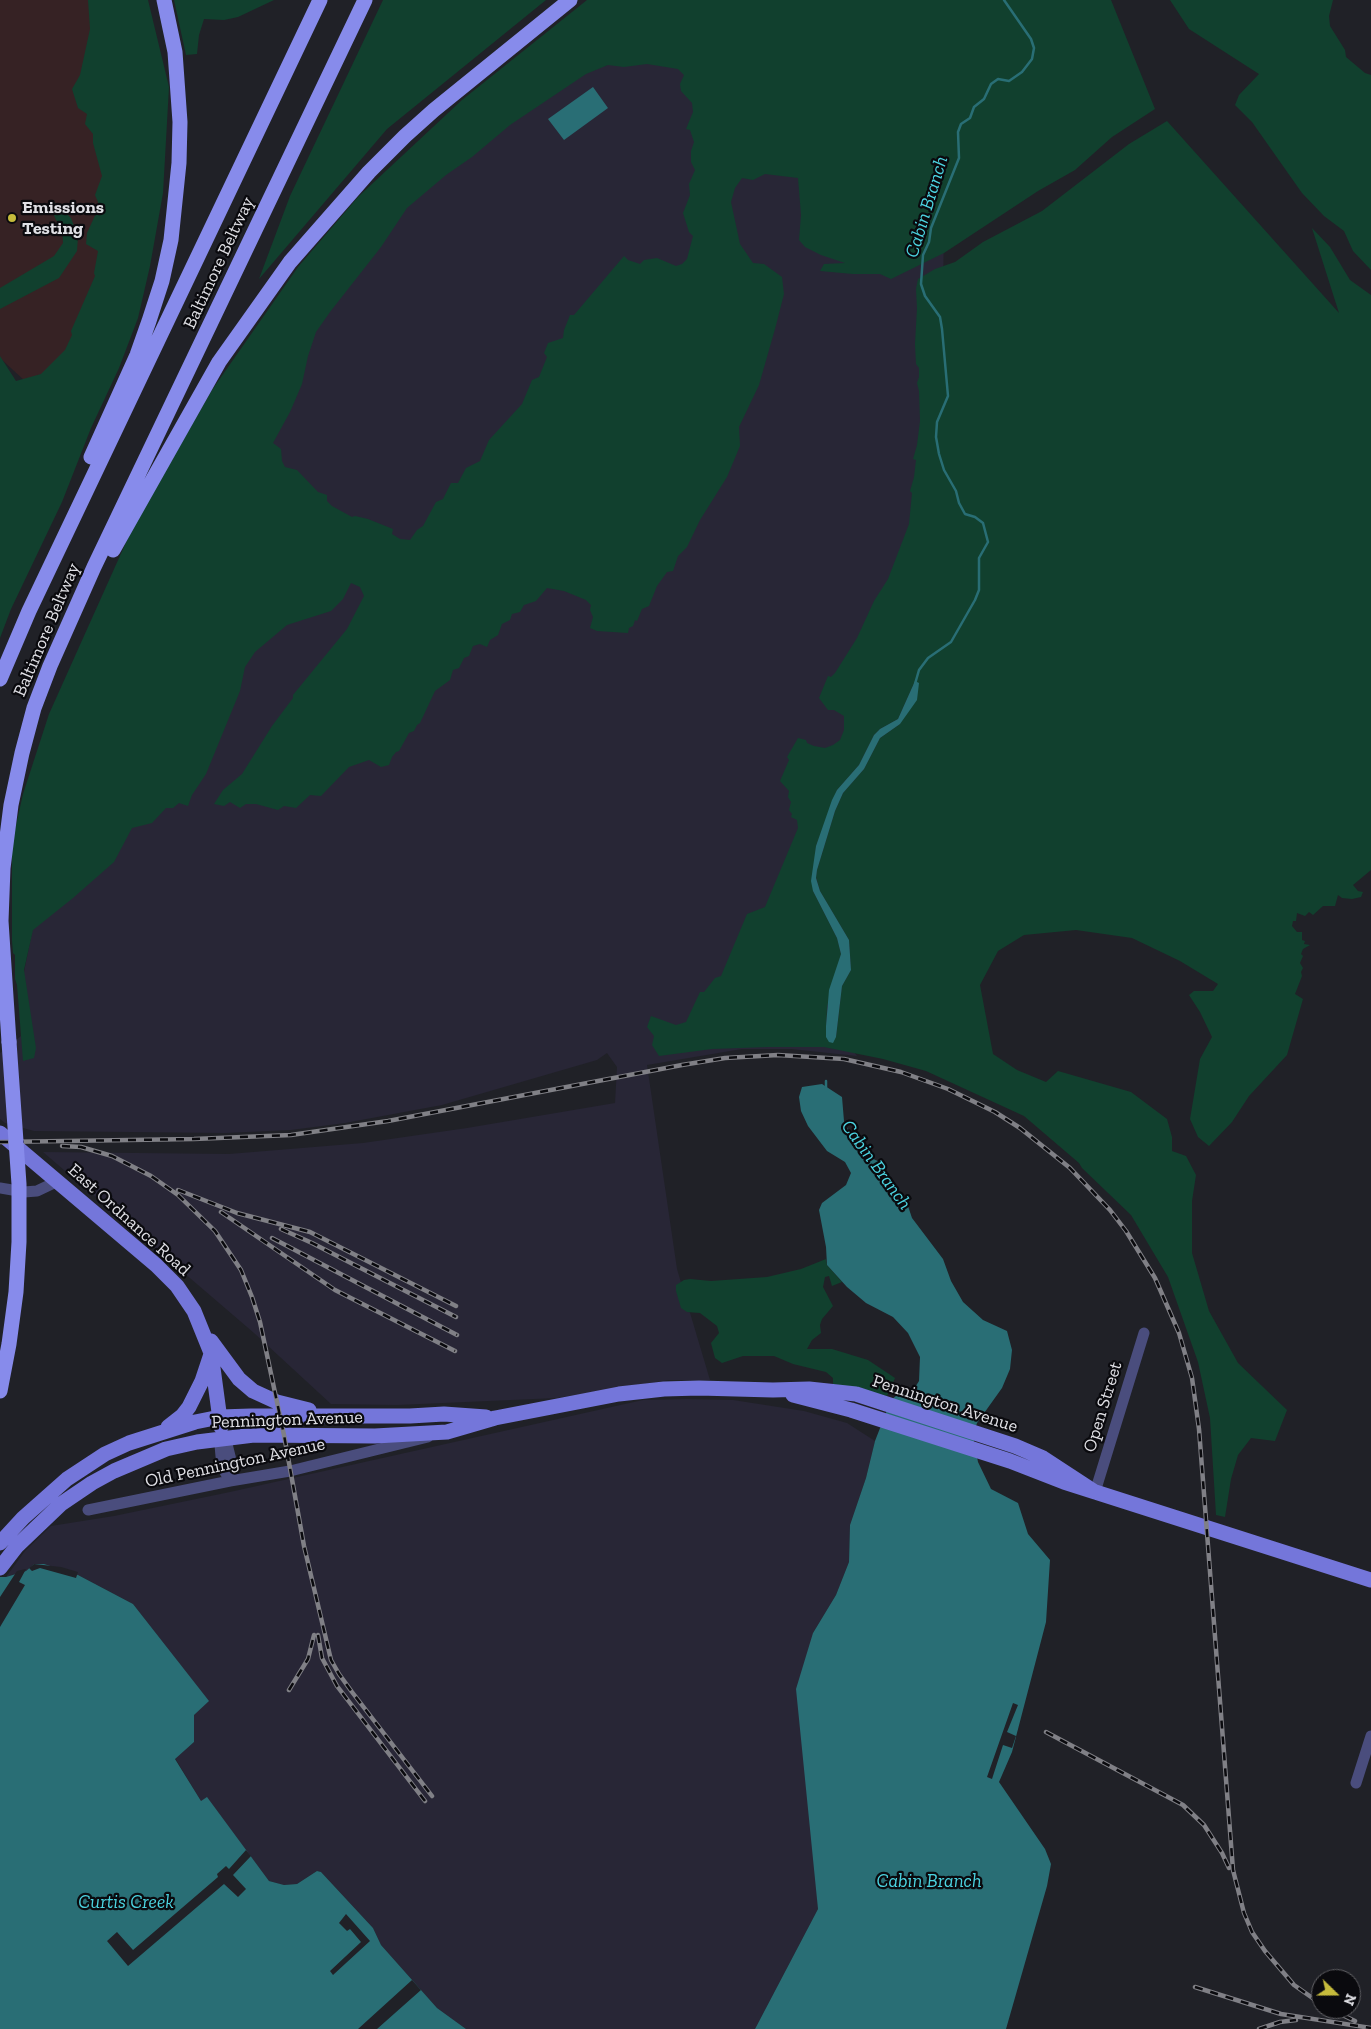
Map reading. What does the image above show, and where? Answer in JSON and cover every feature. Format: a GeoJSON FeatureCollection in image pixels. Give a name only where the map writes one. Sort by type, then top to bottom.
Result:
{"type":"FeatureCollection","features":[{"type":"Feature","properties":{"kind":"highway"},"geometry":{"type":"LineString","coordinates":[[0,677],[11,644],[54,540],[137,355],[162,281],[176,205],[180,122],[175,52],[164,0]]}},
{"type":"Feature","properties":{"kind":"highway","name":"Baltimore Beltway"},"geometry":{"type":"LineString","coordinates":[[0,677],[29,610],[320,0]]}},
{"type":"Feature","properties":{"kind":"highway","name":"Baltimore Beltway"},"geometry":{"type":"LineString","coordinates":[[0,1391],[16,1292],[19,1242],[19,1184],[1,921],[3,868],[11,805],[34,708],[50,666],[94,567],[365,0]]}},
{"type":"Feature","properties":{"kind":"highway"},"geometry":{"type":"LineString","coordinates":[[34,708],[73,626],[150,482],[219,362],[290,262],[369,172],[405,136],[456,92],[570,0]]}},
{"type":"Feature","properties":{"kind":"main road","name":"East Ordnance Road"},"geometry":{"type":"LineString","coordinates":[[0,1133],[58,1181],[177,1286],[194,1311],[204,1331],[211,1353],[223,1439]]}},
{"type":"Feature","properties":{"kind":"main road"},"geometry":{"type":"LineString","coordinates":[[204,1331],[239,1379],[252,1391],[285,1404],[340,1416]]}},
{"type":"Feature","properties":{"kind":"main road"},"geometry":{"type":"LineString","coordinates":[[161,1432],[182,1416],[190,1407],[202,1381],[211,1353]]}},
{"type":"Feature","properties":{"kind":"main road","name":"Pennington Avenue"},"geometry":{"type":"LineString","coordinates":[[0,1568],[34,1528],[61,1504],[92,1483],[166,1449],[223,1439],[254,1436],[403,1435],[447,1432],[495,1418],[619,1394],[664,1389],[834,1390],[880,1401],[989,1437],[1043,1458],[1095,1492]]}},
{"type":"Feature","properties":{"kind":"main road","name":"Pennington Avenue"},"geometry":{"type":"LineString","coordinates":[[772,1390],[852,1410],[1095,1492],[1371,1580]]}},
{"type":"Feature","properties":{"kind":"main road","name":"Pennington Avenue"},"geometry":{"type":"LineString","coordinates":[[0,1543],[23,1518],[67,1479],[105,1454],[161,1432],[220,1418],[251,1416],[444,1414],[495,1418]]}},
{"type":"Feature","properties":{"kind":"street"},"geometry":{"type":"LineString","coordinates":[[0,1188],[24,1192],[38,1190],[58,1181]]}},
{"type":"Feature","properties":{"kind":"street","name":"Open Street"},"geometry":{"type":"LineString","coordinates":[[1095,1492],[1144,1333]]}},
{"type":"Feature","properties":{"kind":"street","name":"Old Pennington Avenue"},"geometry":{"type":"LineString","coordinates":[[88,1510],[290,1470],[393,1447],[447,1432]]}},
{"type":"Feature","properties":{"kind":"street","name":"East Ordnance Road"},"geometry":{"type":"LineString","coordinates":[[223,1439],[220,1445],[221,1456],[224,1470],[230,1481]]}},
{"type":"Feature","properties":{"kind":"street"},"geometry":{"type":"LineString","coordinates":[[1356,1783],[1371,1736]]}},
{"type":"Feature","properties":{"kind":"shaded area"},"geometry":{"type":"Polygon","coordinates":[[[0,0],[111,0],[107,254],[51,405],[0,358],[0,0]]]}},
{"type":"Feature","properties":{"kind":"shaded area"},"geometry":{"type":"Polygon","coordinates":[[[722,42],[944,222],[932,647],[845,1040],[857,1056],[791,1049],[742,1049],[647,1065],[677,1269],[710,1380],[669,1380],[557,1398],[397,1405],[331,1404],[254,1333],[43,1152],[229,1154],[363,1143],[467,1128],[615,1103],[617,1067],[607,1053],[597,1060],[442,1105],[345,1123],[291,1130],[225,1133],[34,1131],[5,1123],[0,1119],[0,1053],[26,1032],[22,982],[40,892],[227,427],[403,198],[518,108],[590,70],[633,57],[722,42]]]}},
{"type":"Feature","properties":{"kind":"shaded area"},"geometry":{"type":"Polygon","coordinates":[[[643,1400],[733,1400],[804,1411],[847,1423],[875,1441],[866,1478],[850,1525],[849,1562],[836,1595],[813,1633],[818,1909],[755,2029],[466,2029],[437,2008],[381,1945],[373,1928],[321,1872],[317,1871],[297,1884],[284,1885],[269,1881],[207,1798],[201,1801],[175,1758],[194,1742],[194,1715],[208,1701],[133,1604],[78,1575],[34,1564],[26,1571],[6,1577],[25,1551],[51,1526],[114,1516],[230,1492],[643,1400]]]}},
{"type":"Feature","properties":{"kind":"green space"},"geometry":{"type":"Polygon","coordinates":[[[88,0],[148,0],[169,87],[163,193],[150,266],[138,318],[119,368],[91,428],[62,502],[11,609],[0,638],[0,356],[16,381],[41,374],[65,350],[72,335],[71,331],[95,276],[98,251],[86,244],[87,233],[98,209],[95,195],[102,176],[93,143],[93,134],[85,124],[87,114],[78,108],[72,89],[80,75],[90,29],[88,0]]]}},
{"type":"Feature","properties":{"kind":"green space"},"geometry":{"type":"Polygon","coordinates":[[[174,0],[274,0],[238,17],[224,20],[204,19],[199,35],[197,54],[186,55],[174,0]]]}},
{"type":"Feature","properties":{"kind":"green space"},"geometry":{"type":"Polygon","coordinates":[[[383,0],[546,0],[387,129],[259,279],[290,196],[383,0]]]}},
{"type":"Feature","properties":{"kind":"green space"},"geometry":{"type":"Polygon","coordinates":[[[587,0],[1111,0],[1155,109],[1112,137],[1075,170],[1038,191],[944,253],[891,279],[880,274],[820,271],[824,264],[845,263],[805,247],[799,240],[801,215],[798,178],[765,174],[753,180],[742,178],[735,188],[731,202],[740,244],[753,263],[764,264],[782,277],[784,294],[759,385],[739,427],[740,446],[727,477],[700,520],[687,547],[678,556],[673,571],[667,572],[657,586],[649,606],[642,609],[637,621],[635,620],[633,626],[629,628],[628,633],[597,631],[590,628],[593,617],[590,610],[591,605],[586,600],[564,591],[547,588],[536,601],[524,605],[520,612],[512,614],[510,620],[502,624],[498,635],[490,640],[487,647],[480,644],[473,646],[469,656],[464,658],[459,668],[453,670],[450,680],[435,691],[420,723],[414,731],[409,733],[399,751],[392,757],[389,765],[381,767],[369,760],[349,767],[321,796],[310,795],[296,808],[284,806],[278,810],[256,804],[246,804],[240,808],[230,802],[224,806],[214,804],[223,790],[242,774],[272,726],[293,698],[293,695],[347,629],[364,596],[360,587],[351,583],[343,599],[331,611],[287,625],[255,652],[245,667],[240,691],[206,774],[192,795],[188,806],[179,803],[173,808],[166,808],[152,823],[132,828],[114,862],[33,930],[24,970],[36,1048],[34,1058],[23,1061],[15,979],[15,955],[13,953],[12,941],[12,843],[23,794],[49,714],[132,529],[212,390],[298,267],[358,197],[462,100],[587,0]],[[647,64],[624,67],[608,65],[586,74],[510,125],[407,208],[381,247],[316,332],[302,384],[290,412],[273,443],[281,449],[282,461],[285,467],[297,470],[318,492],[327,495],[327,501],[332,506],[352,517],[368,519],[393,529],[392,534],[400,539],[410,540],[417,530],[423,526],[436,502],[443,499],[451,483],[458,483],[466,468],[480,461],[489,440],[522,404],[532,380],[539,377],[547,357],[544,353],[548,343],[563,338],[570,315],[574,315],[624,256],[628,260],[640,264],[644,260],[657,258],[676,266],[682,264],[687,259],[693,236],[689,232],[683,213],[690,195],[689,184],[695,170],[691,162],[691,151],[694,142],[690,130],[686,129],[693,112],[692,103],[681,91],[680,84],[684,75],[678,69],[647,64]]]}},
{"type":"Feature","properties":{"kind":"green space"},"geometry":{"type":"Polygon","coordinates":[[[1170,0],[1333,0],[1329,16],[1330,26],[1345,50],[1346,57],[1365,73],[1371,75],[1371,270],[1353,251],[1344,231],[1324,216],[1302,193],[1252,122],[1235,105],[1239,95],[1259,74],[1189,29],[1170,0]]]}},
{"type":"Feature","properties":{"kind":"green space"},"geometry":{"type":"Polygon","coordinates":[[[1167,121],[1339,313],[1312,228],[1330,247],[1350,280],[1371,295],[1371,870],[1353,885],[1358,891],[1363,892],[1361,897],[1352,899],[1342,898],[1338,895],[1335,906],[1323,906],[1313,915],[1309,912],[1305,916],[1297,913],[1296,921],[1293,921],[1292,926],[1297,932],[1302,932],[1304,944],[1310,945],[1303,949],[1301,954],[1303,956],[1300,963],[1303,968],[1302,976],[1295,994],[1303,999],[1287,1055],[1249,1096],[1232,1122],[1209,1146],[1198,1137],[1190,1119],[1200,1059],[1212,1037],[1189,995],[1194,991],[1213,991],[1218,984],[1180,961],[1132,938],[1076,930],[1024,935],[998,951],[980,985],[993,1054],[1017,1070],[1046,1082],[1058,1071],[1131,1092],[1167,1119],[1172,1137],[1172,1151],[1186,1156],[1196,1175],[1192,1201],[1192,1253],[1209,1311],[1238,1363],[1287,1410],[1275,1441],[1251,1438],[1238,1455],[1231,1479],[1225,1517],[1216,1515],[1210,1418],[1198,1362],[1168,1277],[1131,1215],[1079,1163],[1024,1116],[926,1071],[883,1059],[824,1047],[712,1049],[659,1056],[652,1045],[654,1036],[647,1027],[651,1016],[676,1025],[686,1022],[700,992],[704,992],[715,978],[721,976],[747,914],[765,907],[798,828],[797,820],[791,817],[792,814],[789,810],[791,802],[788,797],[789,791],[780,781],[789,760],[787,757],[798,738],[806,740],[807,743],[814,746],[825,748],[840,740],[844,730],[844,716],[834,710],[828,710],[819,698],[828,676],[831,677],[835,673],[857,638],[874,601],[888,579],[909,524],[912,493],[910,491],[916,460],[913,459],[920,421],[917,383],[919,368],[916,364],[915,344],[916,289],[918,279],[935,269],[955,262],[983,242],[1042,211],[1129,144],[1167,121]],[[915,681],[898,719],[880,729],[874,735],[859,765],[837,790],[816,846],[813,891],[837,938],[841,954],[827,1007],[826,1037],[836,1037],[842,986],[851,970],[849,940],[820,891],[816,877],[817,870],[835,811],[843,793],[864,769],[880,738],[900,724],[915,681]]]}},
{"type":"Feature","properties":{"kind":"green space"},"geometry":{"type":"Polygon","coordinates":[[[53,201],[71,218],[78,237],[77,251],[59,278],[0,309],[0,288],[54,256],[63,243],[62,228],[51,208],[53,201]]]}},
{"type":"Feature","properties":{"kind":"green space"},"geometry":{"type":"Polygon","coordinates":[[[826,1259],[827,1265],[842,1282],[832,1286],[829,1276],[825,1277],[823,1287],[833,1306],[822,1319],[820,1325],[821,1333],[812,1340],[807,1349],[832,1349],[868,1360],[895,1378],[887,1396],[833,1384],[833,1378],[826,1372],[793,1364],[774,1356],[743,1356],[722,1363],[715,1358],[711,1343],[719,1333],[717,1326],[700,1313],[687,1312],[681,1308],[676,1291],[676,1285],[684,1280],[711,1281],[767,1277],[801,1269],[826,1259]]]}},
{"type":"Feature","properties":{"kind":"water"},"geometry":{"type":"Polygon","coordinates":[[[593,87],[608,108],[564,140],[548,119],[593,87]]]}},
{"type":"Feature","properties":{"kind":"water"},"geometry":{"type":"Polygon","coordinates":[[[915,681],[919,683],[917,700],[900,724],[880,738],[864,769],[843,793],[835,811],[817,870],[816,878],[820,891],[849,940],[851,970],[842,986],[836,1037],[833,1043],[829,1042],[826,1037],[829,990],[841,954],[837,938],[813,891],[811,881],[816,846],[837,790],[859,765],[874,735],[880,729],[898,719],[915,681]]]}},
{"type":"Feature","properties":{"kind":"water","name":"Cabin Branch"},"geometry":{"type":"Polygon","coordinates":[[[822,1084],[842,1097],[844,1121],[851,1136],[869,1157],[882,1163],[893,1188],[905,1197],[912,1218],[943,1259],[951,1281],[963,1302],[983,1320],[1007,1331],[1012,1350],[1010,1369],[1002,1388],[977,1423],[973,1436],[978,1462],[991,1489],[1018,1503],[1028,1534],[1050,1560],[1046,1622],[1012,1752],[999,1782],[1045,1849],[1051,1864],[1047,1886],[1006,2029],[755,2029],[818,1909],[796,1689],[813,1633],[836,1595],[849,1562],[850,1525],[866,1478],[875,1441],[891,1400],[901,1392],[914,1389],[919,1381],[920,1357],[908,1333],[893,1317],[866,1303],[847,1287],[827,1265],[826,1247],[819,1210],[822,1203],[846,1185],[851,1173],[845,1162],[827,1151],[808,1126],[801,1111],[799,1097],[802,1087],[822,1084]]]}},
{"type":"Feature","properties":{"kind":"water","name":"Curtis Creek"},"geometry":{"type":"Polygon","coordinates":[[[34,1564],[44,1564],[78,1575],[133,1604],[209,1701],[194,1715],[194,1742],[175,1759],[201,1801],[207,1797],[269,1881],[284,1885],[297,1884],[317,1871],[321,1872],[373,1928],[381,1945],[437,2008],[466,2029],[0,2029],[0,1577],[26,1571],[34,1564]]]}},
{"type":"Feature","properties":{"kind":"pier"},"geometry":{"type":"Polygon","coordinates":[[[34,1564],[61,1567],[78,1572],[76,1578],[40,1568],[32,1571],[29,1568],[34,1564]]]}},
{"type":"Feature","properties":{"kind":"pier"},"geometry":{"type":"Polygon","coordinates":[[[26,1569],[19,1582],[25,1585],[0,1627],[0,1597],[17,1571],[26,1569]]]}},
{"type":"Feature","properties":{"kind":"pier"},"geometry":{"type":"Polygon","coordinates":[[[1013,1703],[1018,1705],[1007,1732],[1016,1736],[1012,1748],[1003,1745],[992,1779],[987,1777],[1013,1703]]]}},
{"type":"Feature","properties":{"kind":"pier"},"geometry":{"type":"Polygon","coordinates":[[[246,1850],[251,1856],[233,1875],[246,1889],[238,1897],[224,1884],[128,1966],[107,1941],[117,1932],[133,1950],[218,1877],[217,1874],[226,1866],[229,1869],[246,1850]]]}},
{"type":"Feature","properties":{"kind":"pier"},"geometry":{"type":"Polygon","coordinates":[[[346,1914],[370,1941],[333,1975],[330,1971],[361,1942],[350,1929],[347,1931],[339,1923],[346,1914]]]}},
{"type":"Feature","properties":{"kind":"pier"},"geometry":{"type":"Polygon","coordinates":[[[412,1980],[421,1990],[377,2029],[358,2029],[412,1980]]]}},
{"type":"Feature","properties":{"kind":"waterway","name":"Cabin Branch"},"geometry":{"type":"LineString","coordinates":[[915,684],[919,670],[928,658],[951,642],[975,600],[979,590],[979,558],[988,542],[983,523],[975,517],[965,514],[959,503],[956,491],[944,470],[939,454],[936,437],[937,422],[948,396],[942,329],[940,317],[925,296],[921,284],[923,255],[929,242],[931,228],[959,158],[958,132],[961,124],[970,118],[974,107],[984,99],[991,84],[998,79],[1009,81],[1022,72],[1032,59],[1034,48],[1031,39],[1004,0]]}},
{"type":"Feature","properties":{"kind":"waterway","name":"Cabin Branch"},"geometry":{"type":"LineString","coordinates":[[826,1081],[826,1090]]}},
{"type":"Feature","properties":{"kind":"railway"},"geometry":{"type":"LineString","coordinates":[[0,1142],[194,1139],[291,1135],[388,1121],[682,1065],[725,1058],[778,1055],[844,1059],[901,1072],[948,1089],[995,1112],[1020,1128],[1070,1168],[1110,1210],[1126,1231],[1155,1278],[1179,1333],[1192,1378],[1199,1429],[1233,1870],[1244,1913],[1252,1932],[1265,1951],[1294,1985],[1311,1997]]}},
{"type":"Feature","properties":{"kind":"railway"},"geometry":{"type":"LineString","coordinates":[[62,1146],[81,1147],[112,1156],[151,1176],[178,1195],[215,1231],[241,1270],[260,1322],[284,1435],[304,1546],[331,1660],[352,1692],[432,1796]]}},
{"type":"Feature","properties":{"kind":"railway"},"geometry":{"type":"LineString","coordinates":[[178,1190],[237,1213],[310,1232],[456,1306]]}},
{"type":"Feature","properties":{"kind":"railway"},"geometry":{"type":"LineString","coordinates":[[221,1212],[335,1290],[455,1351]]}},
{"type":"Feature","properties":{"kind":"railway"},"geometry":{"type":"LineString","coordinates":[[281,1229],[456,1317]]}},
{"type":"Feature","properties":{"kind":"railway"},"geometry":{"type":"LineString","coordinates":[[272,1238],[457,1335]]}},
{"type":"Feature","properties":{"kind":"railway"},"geometry":{"type":"LineString","coordinates":[[289,1690],[308,1659],[314,1635]]}},
{"type":"Feature","properties":{"kind":"railway"},"geometry":{"type":"LineString","coordinates":[[318,1635],[322,1658],[337,1686],[425,1801]]}},
{"type":"Feature","properties":{"kind":"railway"},"geometry":{"type":"LineString","coordinates":[[1046,1732],[1183,1805],[1204,1825],[1229,1868]]}},
{"type":"Feature","properties":{"kind":"railway"},"geometry":{"type":"LineString","coordinates":[[1195,1987],[1281,2014],[1371,2028]]}},
{"type":"Feature","properties":{"kind":"railway"},"geometry":{"type":"LineString","coordinates":[[1351,2019],[1355,2021]]}},
{"type":"Feature","properties":{"kind":"railway"},"geometry":{"type":"LineString","coordinates":[[1259,2029],[1280,2022],[1296,2020]]}},
{"type":"Feature","properties":{"kind":"place","name":"Emissions Testing"},"geometry":{"type":"Point","coordinates":[12,218]}}]}
